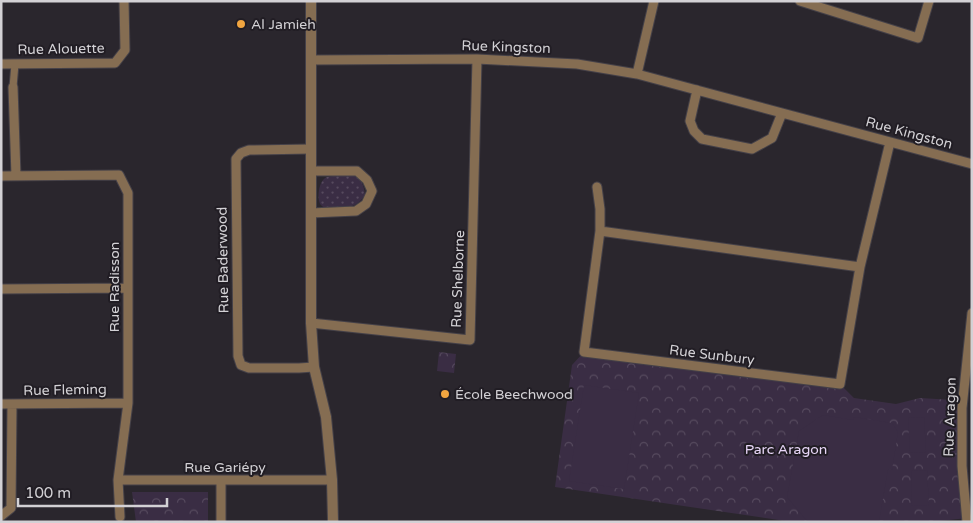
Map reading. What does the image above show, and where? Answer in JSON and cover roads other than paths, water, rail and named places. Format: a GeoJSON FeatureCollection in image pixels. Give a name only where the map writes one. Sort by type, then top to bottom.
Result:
{"type":"FeatureCollection","features":[{"type":"Feature","properties":{"kind":"street","name":"Rue Alouette"},"geometry":{"type":"LineString","coordinates":[[1,64],[115,63],[125,50],[124,1]]}},
{"type":"Feature","properties":{"kind":"street"},"geometry":{"type":"LineString","coordinates":[[311,1],[311,323],[314,367],[326,418],[332,480],[333,522]]}},
{"type":"Feature","properties":{"kind":"street"},"geometry":{"type":"LineString","coordinates":[[637,74],[654,1]]}},
{"type":"Feature","properties":{"kind":"street"},"geometry":{"type":"LineString","coordinates":[[800,1],[918,38],[929,1]]}},
{"type":"Feature","properties":{"kind":"street","name":"Rue Kingston"},"geometry":{"type":"LineString","coordinates":[[311,60],[477,59],[577,64],[637,74],[972,164]]}},
{"type":"Feature","properties":{"kind":"street","name":"Rue Shelborne"},"geometry":{"type":"LineString","coordinates":[[311,323],[470,340],[477,59]]}},
{"type":"Feature","properties":{"kind":"street"},"geometry":{"type":"LineString","coordinates":[[15,64],[13,88],[16,176]]}},
{"type":"Feature","properties":{"kind":"street"},"geometry":{"type":"LineString","coordinates":[[697,90],[690,121],[694,131],[702,139],[752,149],[772,138],[782,112]]}},
{"type":"Feature","properties":{"kind":"street","name":"Rue Sunbury"},"geometry":{"type":"LineString","coordinates":[[597,187],[600,231],[584,352],[840,384],[860,267],[890,142]]}},
{"type":"Feature","properties":{"kind":"street","name":"Rue Baderwood"},"geometry":{"type":"LineString","coordinates":[[311,149],[249,150],[241,152],[236,159],[238,356],[241,364],[249,368],[314,367]]}},
{"type":"Feature","properties":{"kind":"street"},"geometry":{"type":"LineString","coordinates":[[311,171],[357,171],[367,180],[372,191],[366,204],[356,211],[311,212]]}},
{"type":"Feature","properties":{"kind":"street","name":"Rue Radisson"},"geometry":{"type":"LineString","coordinates":[[1,176],[119,175],[128,193],[128,403],[118,480],[120,517]]}},
{"type":"Feature","properties":{"kind":"street"},"geometry":{"type":"LineString","coordinates":[[600,231],[860,267]]}},
{"type":"Feature","properties":{"kind":"street"},"geometry":{"type":"LineString","coordinates":[[1,289],[128,288]]}},
{"type":"Feature","properties":{"kind":"street","name":"Rue Aragon"},"geometry":{"type":"LineString","coordinates":[[967,522],[962,466],[972,313]]}},
{"type":"Feature","properties":{"kind":"street","name":"Rue Fleming"},"geometry":{"type":"LineString","coordinates":[[1,404],[128,403]]}},
{"type":"Feature","properties":{"kind":"street"},"geometry":{"type":"LineString","coordinates":[[1,516],[11,508],[12,404]]}},
{"type":"Feature","properties":{"kind":"street","name":"Rue Gariépy"},"geometry":{"type":"LineString","coordinates":[[118,480],[332,480]]}},
{"type":"Feature","properties":{"kind":"street"},"geometry":{"type":"LineString","coordinates":[[221,481],[221,522]]}},
{"type":"Feature","properties":{"kind":"place","name":"Al Jamieh"},"geometry":{"type":"Point","coordinates":[241,24]}},
{"type":"Feature","properties":{"kind":"place","name":"École Beechwood"},"geometry":{"type":"Point","coordinates":[445,394]}},
{"type":"Feature","properties":{"kind":"park label","name":"Parc Aragon"},"geometry":{"type":"Point","coordinates":[786,449]}}]}
